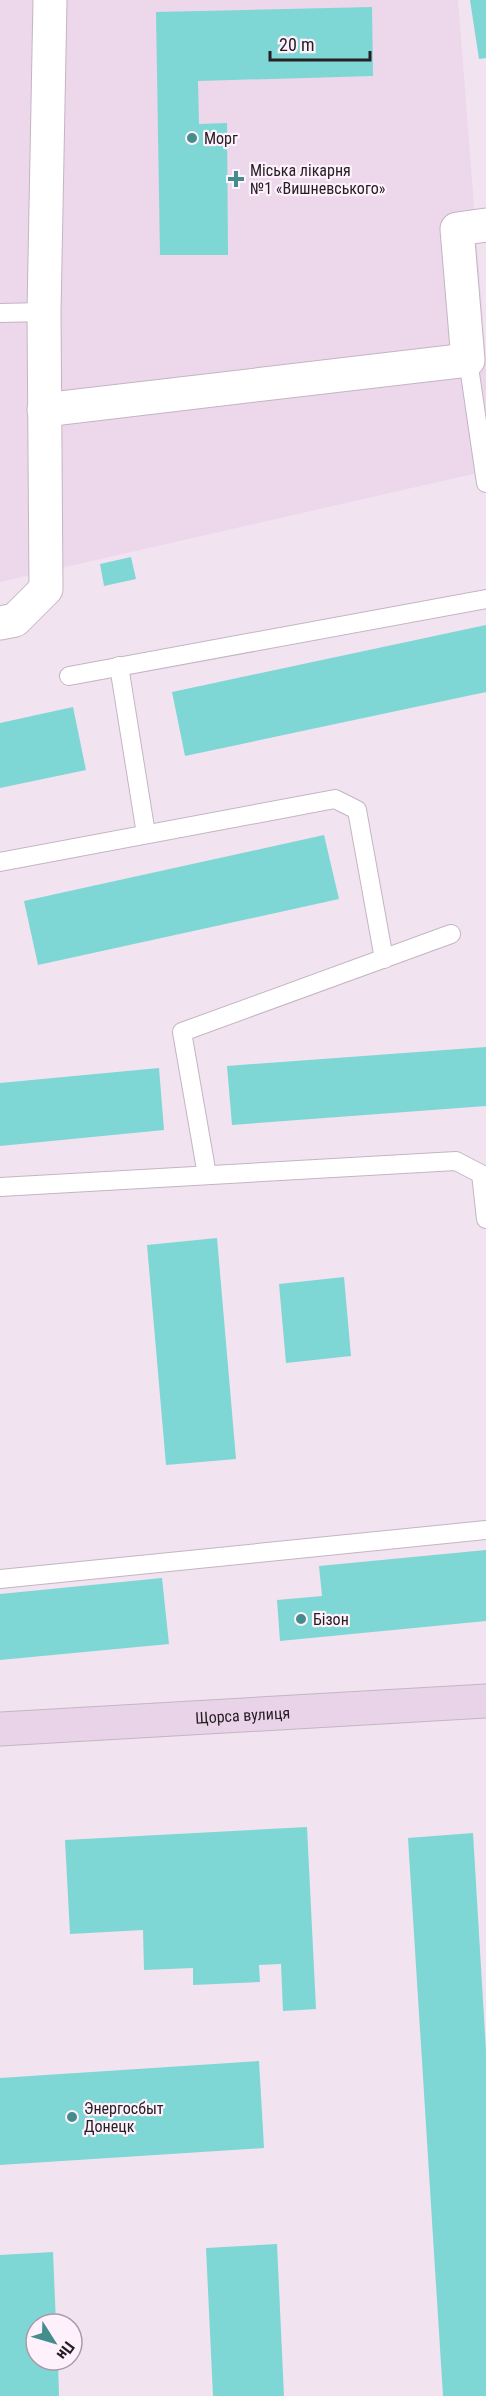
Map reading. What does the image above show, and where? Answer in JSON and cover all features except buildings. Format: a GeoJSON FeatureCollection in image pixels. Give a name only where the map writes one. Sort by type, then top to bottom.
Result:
{"type":"FeatureCollection","features":[{"type":"Feature","properties":{"kind":"street"},"geometry":{"type":"LineString","coordinates":[[8,621],[46,590],[44,312],[50,0]]}},
{"type":"Feature","properties":{"kind":"street"},"geometry":{"type":"LineString","coordinates":[[44,410],[468,360],[457,230],[486,225]]}},
{"type":"Feature","properties":{"kind":"street","name":"Щорса вулиця"},"geometry":{"type":"LineString","coordinates":[[0,1729],[486,1701]]}},
{"type":"Feature","properties":{"kind":"lane"},"geometry":{"type":"LineString","coordinates":[[0,313],[44,312]]}},
{"type":"Feature","properties":{"kind":"lane"},"geometry":{"type":"LineString","coordinates":[[468,360],[486,483]]}},
{"type":"Feature","properties":{"kind":"lane"},"geometry":{"type":"LineString","coordinates":[[69,675],[486,598]]}},
{"type":"Feature","properties":{"kind":"lane"},"geometry":{"type":"LineString","coordinates":[[119,666],[146,834]]}},
{"type":"Feature","properties":{"kind":"lane"},"geometry":{"type":"LineString","coordinates":[[0,862],[335,799],[357,810],[384,959]]}},
{"type":"Feature","properties":{"kind":"lane"},"geometry":{"type":"LineString","coordinates":[[207,1175],[182,1032],[451,934]]}},
{"type":"Feature","properties":{"kind":"lane"},"geometry":{"type":"LineString","coordinates":[[0,1187],[456,1161],[482,1174],[486,1220]]}},
{"type":"Feature","properties":{"kind":"lane"},"geometry":{"type":"LineString","coordinates":[[0,1579],[486,1530]]}},
{"type":"Feature","properties":{"kind":"shaded area","name":"Міська лікарня №1 «Вишневського»"},"geometry":{"type":"Polygon","coordinates":[[[0,0],[458,0],[486,359],[486,471],[0,582],[0,0]]]}},
{"type":"Feature","properties":{"kind":"place","name":"Морг"},"geometry":{"type":"Point","coordinates":[192,138]}},
{"type":"Feature","properties":{"kind":"place","name":"Міська лікарня №1 «Вишневського»"},"geometry":{"type":"Point","coordinates":[236,179]}},
{"type":"Feature","properties":{"kind":"place","name":"Бізон"},"geometry":{"type":"Point","coordinates":[301,1619]}},
{"type":"Feature","properties":{"kind":"place","name":"Энергосбыт Донецк"},"geometry":{"type":"Point","coordinates":[72,2117]}}]}
